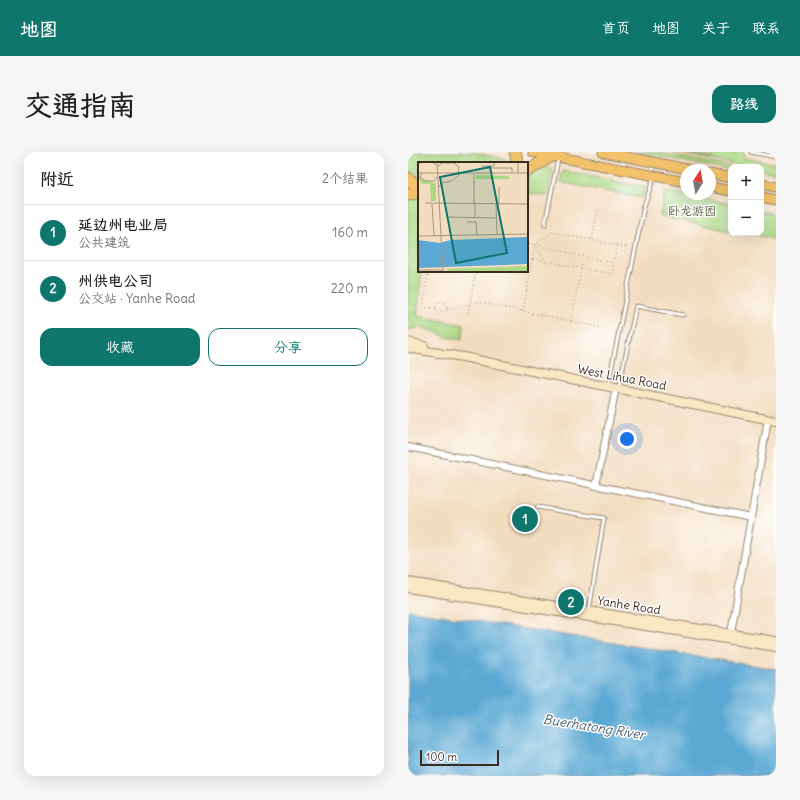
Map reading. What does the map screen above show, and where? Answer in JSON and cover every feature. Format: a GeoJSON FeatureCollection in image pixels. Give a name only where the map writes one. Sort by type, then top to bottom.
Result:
{"type":"FeatureCollection","features":[{"type":"Feature","properties":{"kind":"highway"},"geometry":{"type":"LineString","coordinates":[[514,152],[518,162]]}},
{"type":"Feature","properties":{"kind":"highway"},"geometry":{"type":"LineString","coordinates":[[528,171],[555,157]]}},
{"type":"Feature","properties":{"kind":"highway"},"geometry":{"type":"LineString","coordinates":[[408,178],[418,186]]}},
{"type":"Feature","properties":{"kind":"highway"},"geometry":{"type":"LineString","coordinates":[[408,194],[418,192]]}},
{"type":"Feature","properties":{"kind":"main road"},"geometry":{"type":"LineString","coordinates":[[533,152],[680,181]]}},
{"type":"Feature","properties":{"kind":"main road"},"geometry":{"type":"LineString","coordinates":[[603,152],[680,168]]}},
{"type":"Feature","properties":{"kind":"main road"},"geometry":{"type":"LineString","coordinates":[[716,175],[728,177]]}},
{"type":"Feature","properties":{"kind":"main road"},"geometry":{"type":"LineString","coordinates":[[764,185],[776,187]]}},
{"type":"Feature","properties":{"kind":"main road"},"geometry":{"type":"LineString","coordinates":[[716,188],[728,190]]}},
{"type":"Feature","properties":{"kind":"main road"},"geometry":{"type":"LineString","coordinates":[[764,198],[776,200]]}},
{"type":"Feature","properties":{"kind":"main road","name":"West Lihua Road"},"geometry":{"type":"LineString","coordinates":[[408,342],[463,357]]}},
{"type":"Feature","properties":{"kind":"main road","name":"West Lihua Road"},"geometry":{"type":"LineString","coordinates":[[408,348],[463,357],[772,420]]}},
{"type":"Feature","properties":{"kind":"main road","name":"Yanhe Road"},"geometry":{"type":"LineString","coordinates":[[408,582],[776,641]]}},
{"type":"Feature","properties":{"kind":"main road","name":"Yanhe Road"},"geometry":{"type":"LineString","coordinates":[[408,588],[776,647]]}},
{"type":"Feature","properties":{"kind":"street"},"geometry":{"type":"LineString","coordinates":[[596,486],[614,388]]}},
{"type":"Feature","properties":{"kind":"street"},"geometry":{"type":"LineString","coordinates":[[731,633],[751,517],[772,420]]}},
{"type":"Feature","properties":{"kind":"street"},"geometry":{"type":"LineString","coordinates":[[408,447],[751,517]]}},
{"type":"Feature","properties":{"kind":"lane"},"geometry":{"type":"LineString","coordinates":[[750,152],[776,157]]}},
{"type":"Feature","properties":{"kind":"lane"},"geometry":{"type":"LineString","coordinates":[[546,224],[555,157]]}},
{"type":"Feature","properties":{"kind":"lane"},"geometry":{"type":"LineString","coordinates":[[614,388],[644,206],[652,186],[654,175]]}},
{"type":"Feature","properties":{"kind":"lane"},"geometry":{"type":"LineString","coordinates":[[614,388],[636,306],[683,315]]}},
{"type":"Feature","properties":{"kind":"lane"},"geometry":{"type":"LineString","coordinates":[[537,507],[604,518],[589,611]]}},
{"type":"Feature","properties":{"kind":"path"},"geometry":{"type":"LineString","coordinates":[[592,240],[598,210]]}},
{"type":"Feature","properties":{"kind":"path"},"geometry":{"type":"LineString","coordinates":[[522,311],[535,245],[552,232],[626,247]]}},
{"type":"Feature","properties":{"kind":"path"},"geometry":{"type":"LineString","coordinates":[[528,244],[614,263]]}},
{"type":"Feature","properties":{"kind":"path"},"geometry":{"type":"LineString","coordinates":[[535,245],[546,262]]}},
{"type":"Feature","properties":{"kind":"path"},"geometry":{"type":"LineString","coordinates":[[533,259],[612,274],[617,245]]}},
{"type":"Feature","properties":{"kind":"path"},"geometry":{"type":"LineString","coordinates":[[571,321],[584,257]]}},
{"type":"Feature","properties":{"kind":"path"},"geometry":{"type":"LineString","coordinates":[[428,272],[423,307],[436,308],[440,313],[464,306],[474,301],[603,328]]}},
{"type":"Feature","properties":{"kind":"path"},"geometry":{"type":"LineString","coordinates":[[468,313],[476,272]]}},
{"type":"Feature","properties":{"kind":"path"},"geometry":{"type":"LineString","coordinates":[[436,308],[437,303],[442,301],[446,304],[447,310]]}},
{"type":"Feature","properties":{"kind":"green space"},"geometry":{"type":"Polygon","coordinates":[[[408,152],[471,152],[514,162],[418,162],[418,179],[408,172],[408,152]]]}},
{"type":"Feature","properties":{"kind":"green space"},"geometry":{"type":"Polygon","coordinates":[[[636,152],[655,152],[716,164],[696,164],[636,152]]]}},
{"type":"Feature","properties":{"kind":"green space"},"geometry":{"type":"Polygon","coordinates":[[[673,152],[684,152],[712,158],[714,152],[744,152],[744,158],[776,164],[776,173],[764,171],[764,164],[731,164],[673,152]]]}},
{"type":"Feature","properties":{"kind":"green space"},"geometry":{"type":"Polygon","coordinates":[[[716,164],[728,166],[728,170],[716,168],[716,164]]]}},
{"type":"Feature","properties":{"kind":"green space"},"geometry":{"type":"Polygon","coordinates":[[[541,166],[553,169],[547,196],[528,193],[528,175],[541,166]]]}},
{"type":"Feature","properties":{"kind":"green space"},"geometry":{"type":"Polygon","coordinates":[[[563,171],[645,187],[642,198],[560,182],[563,171]]]}},
{"type":"Feature","properties":{"kind":"green space","name":"卧龙游园"},"geometry":{"type":"Polygon","coordinates":[[[665,191],[680,194],[680,200],[711,200],[728,203],[728,230],[660,216],[665,191]]]}},
{"type":"Feature","properties":{"kind":"green space"},"geometry":{"type":"Polygon","coordinates":[[[418,195],[418,272],[422,272],[417,316],[464,325],[462,340],[447,337],[420,327],[408,330],[408,199],[418,195]]]}},
{"type":"Feature","properties":{"kind":"green space","name":"卧龙游园"},"geometry":{"type":"Polygon","coordinates":[[[764,212],[776,214],[776,239],[760,236],[764,236],[764,212]]]}},
{"type":"Feature","properties":{"kind":"water","name":"Buerhatong River"},"geometry":{"type":"Polygon","coordinates":[[[408,610],[776,669],[776,776],[408,776],[408,610]]]}},
{"type":"Feature","properties":{"kind":"place","name":"延边州电业局"},"geometry":{"type":"Point","coordinates":[525,519]}},
{"type":"Feature","properties":{"kind":"place","name":"州供电公司"},"geometry":{"type":"Point","coordinates":[571,602]}}]}
